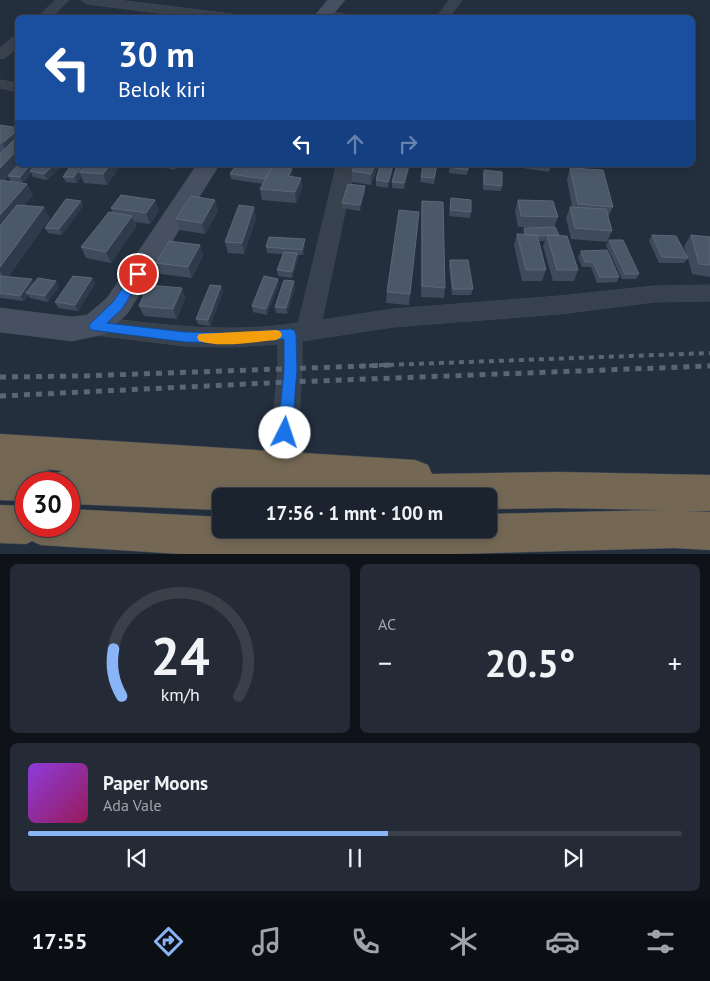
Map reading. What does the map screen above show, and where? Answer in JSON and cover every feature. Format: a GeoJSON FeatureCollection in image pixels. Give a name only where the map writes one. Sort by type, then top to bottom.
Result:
{"type":"FeatureCollection","features":[{"type":"Feature","properties":{"kind":"highway"},"geometry":{"type":"LineString","coordinates":[[0,450],[282,467],[558,490]]}},
{"type":"Feature","properties":{"kind":"highway"},"geometry":{"type":"LineString","coordinates":[[0,482],[15,483]]}},
{"type":"Feature","properties":{"kind":"highway"},"geometry":{"type":"LineString","coordinates":[[80,487],[190,492],[348,494],[558,490],[710,493]]}},
{"type":"Feature","properties":{"kind":"highway"},"geometry":{"type":"LineString","coordinates":[[0,524],[15,525]]}},
{"type":"Feature","properties":{"kind":"highway"},"geometry":{"type":"LineString","coordinates":[[80,528],[212,536]]}},
{"type":"Feature","properties":{"kind":"highway"},"geometry":{"type":"LineString","coordinates":[[497,534],[674,529],[710,531]]}},
{"type":"Feature","properties":{"kind":"highway"},"geometry":{"type":"LineString","coordinates":[[243,538],[314,538]]}},
{"type":"Feature","properties":{"kind":"highway"},"geometry":{"type":"LineString","coordinates":[[387,554],[464,538]]}},
{"type":"Feature","properties":{"kind":"street"},"geometry":{"type":"LineString","coordinates":[[46,15],[63,0]]}},
{"type":"Feature","properties":{"kind":"street"},"geometry":{"type":"LineString","coordinates":[[87,0],[208,15]]}},
{"type":"Feature","properties":{"kind":"street"},"geometry":{"type":"LineString","coordinates":[[324,15],[337,0]]}},
{"type":"Feature","properties":{"kind":"street"},"geometry":{"type":"LineString","coordinates":[[444,15],[456,0]]}},
{"type":"Feature","properties":{"kind":"street"},"geometry":{"type":"LineString","coordinates":[[0,55],[15,42]]}},
{"type":"Feature","properties":{"kind":"street"},"geometry":{"type":"LineString","coordinates":[[0,84],[15,87]]}},
{"type":"Feature","properties":{"kind":"street"},"geometry":{"type":"LineString","coordinates":[[95,326],[118,306],[207,167]]}},
{"type":"Feature","properties":{"kind":"street"},"geometry":{"type":"LineString","coordinates":[[282,467],[290,369],[345,167]]}},
{"type":"Feature","properties":{"kind":"street"},"geometry":{"type":"LineString","coordinates":[[0,320],[72,329],[95,326],[185,337],[231,338],[299,332],[393,318],[560,306],[654,294],[710,293]]}},
{"type":"Feature","properties":{"kind":"building"},"geometry":{"type":"Polygon","coordinates":[[[0,125],[15,128],[15,132],[0,143],[0,125]]]}},
{"type":"Feature","properties":{"kind":"building"},"geometry":{"type":"Polygon","coordinates":[[[15,139],[15,152],[0,168],[0,154],[15,139]]]}},
{"type":"Feature","properties":{"kind":"building"},"geometry":{"type":"Polygon","coordinates":[[[16,167],[28,167],[20,177],[8,176],[16,167]]]}},
{"type":"Feature","properties":{"kind":"building"},"geometry":{"type":"Polygon","coordinates":[[[34,167],[52,167],[44,174],[30,171],[34,167]]]}},
{"type":"Feature","properties":{"kind":"building"},"geometry":{"type":"Polygon","coordinates":[[[70,167],[81,167],[74,177],[63,177],[70,167]]]}},
{"type":"Feature","properties":{"kind":"building"},"geometry":{"type":"Polygon","coordinates":[[[83,167],[108,167],[103,174],[79,172],[83,167]]]}},
{"type":"Feature","properties":{"kind":"building"},"geometry":{"type":"Polygon","coordinates":[[[235,167],[271,168],[265,179],[230,174],[235,167]]]}},
{"type":"Feature","properties":{"kind":"building"},"geometry":{"type":"Polygon","coordinates":[[[272,167],[292,169],[288,176],[301,178],[295,192],[260,189],[272,167]]]}},
{"type":"Feature","properties":{"kind":"building"},"geometry":{"type":"Polygon","coordinates":[[[354,167],[374,167],[371,174],[352,171],[354,167]]]}},
{"type":"Feature","properties":{"kind":"building"},"geometry":{"type":"Polygon","coordinates":[[[379,167],[392,167],[388,182],[376,180],[379,167]]]}},
{"type":"Feature","properties":{"kind":"building"},"geometry":{"type":"Polygon","coordinates":[[[396,167],[408,167],[404,183],[392,182],[396,167]]]}},
{"type":"Feature","properties":{"kind":"building"},"geometry":{"type":"Polygon","coordinates":[[[423,167],[437,167],[434,178],[421,177],[423,167]]]}},
{"type":"Feature","properties":{"kind":"building"},"geometry":{"type":"Polygon","coordinates":[[[449,167],[468,167],[468,170],[449,167]]]}},
{"type":"Feature","properties":{"kind":"building"},"geometry":{"type":"Polygon","coordinates":[[[570,168],[603,170],[613,207],[578,204],[570,168]]]}},
{"type":"Feature","properties":{"kind":"building"},"geometry":{"type":"Polygon","coordinates":[[[484,170],[502,172],[502,186],[484,184],[484,170]]]}},
{"type":"Feature","properties":{"kind":"building"},"geometry":{"type":"Polygon","coordinates":[[[0,180],[27,184],[0,215],[0,180]]]}},
{"type":"Feature","properties":{"kind":"building"},"geometry":{"type":"Polygon","coordinates":[[[348,184],[365,186],[360,205],[342,203],[348,184]]]}},
{"type":"Feature","properties":{"kind":"building"},"geometry":{"type":"Polygon","coordinates":[[[121,195],[155,200],[146,213],[111,208],[121,195]]]}},
{"type":"Feature","properties":{"kind":"building"},"geometry":{"type":"Polygon","coordinates":[[[191,196],[215,200],[202,223],[176,219],[191,196]]]}},
{"type":"Feature","properties":{"kind":"building"},"geometry":{"type":"Polygon","coordinates":[[[451,198],[471,200],[471,212],[450,210],[451,198]]]}},
{"type":"Feature","properties":{"kind":"building"},"geometry":{"type":"Polygon","coordinates":[[[66,199],[81,201],[59,229],[45,228],[66,199]]]}},
{"type":"Feature","properties":{"kind":"building"},"geometry":{"type":"Polygon","coordinates":[[[518,200],[553,201],[558,217],[521,216],[518,200]]]}},
{"type":"Feature","properties":{"kind":"building"},"geometry":{"type":"Polygon","coordinates":[[[422,201],[443,202],[445,288],[422,286],[422,201]]]}},
{"type":"Feature","properties":{"kind":"building"},"geometry":{"type":"Polygon","coordinates":[[[17,205],[44,207],[0,267],[0,226],[17,205]]]}},
{"type":"Feature","properties":{"kind":"building"},"geometry":{"type":"Polygon","coordinates":[[[239,205],[254,207],[242,243],[225,242],[239,205]]]}},
{"type":"Feature","properties":{"kind":"building"},"geometry":{"type":"Polygon","coordinates":[[[570,207],[606,209],[612,231],[575,228],[570,207]]]}},
{"type":"Feature","properties":{"kind":"building"},"geometry":{"type":"Polygon","coordinates":[[[399,210],[419,212],[410,294],[387,292],[399,210]]]}},
{"type":"Feature","properties":{"kind":"building"},"geometry":{"type":"Polygon","coordinates":[[[109,212],[132,216],[106,252],[81,247],[109,212]]]}},
{"type":"Feature","properties":{"kind":"building"},"geometry":{"type":"Polygon","coordinates":[[[555,227],[559,235],[526,235],[524,228],[555,227]]]}},
{"type":"Feature","properties":{"kind":"building"},"geometry":{"type":"Polygon","coordinates":[[[517,234],[537,235],[546,270],[526,270],[517,234]]]}},
{"type":"Feature","properties":{"kind":"building"},"geometry":{"type":"Polygon","coordinates":[[[547,235],[567,236],[578,270],[557,270],[547,235]]]}},
{"type":"Feature","properties":{"kind":"building"},"geometry":{"type":"Polygon","coordinates":[[[652,235],[676,236],[688,258],[662,257],[652,235]]]}},
{"type":"Feature","properties":{"kind":"building"},"geometry":{"type":"Polygon","coordinates":[[[691,235],[710,237],[710,265],[699,264],[691,235]]]}},
{"type":"Feature","properties":{"kind":"building"},"geometry":{"type":"Polygon","coordinates":[[[269,237],[305,239],[302,250],[266,247],[269,237]]]}},
{"type":"Feature","properties":{"kind":"building"},"geometry":{"type":"Polygon","coordinates":[[[609,240],[623,240],[639,274],[625,274],[609,240]]]}},
{"type":"Feature","properties":{"kind":"building"},"geometry":{"type":"Polygon","coordinates":[[[169,241],[200,245],[188,267],[156,263],[169,241]]]}},
{"type":"Feature","properties":{"kind":"building"},"geometry":{"type":"Polygon","coordinates":[[[607,250],[619,277],[600,277],[593,262],[585,262],[581,251],[607,250]]]}},
{"type":"Feature","properties":{"kind":"building"},"geometry":{"type":"Polygon","coordinates":[[[284,252],[297,253],[292,272],[277,270],[284,252]]]}},
{"type":"Feature","properties":{"kind":"building"},"geometry":{"type":"Polygon","coordinates":[[[450,260],[468,260],[473,289],[453,289],[450,260]]]}},
{"type":"Feature","properties":{"kind":"building"},"geometry":{"type":"Polygon","coordinates":[[[0,276],[32,279],[20,296],[0,293],[0,276]]]}},
{"type":"Feature","properties":{"kind":"building"},"geometry":{"type":"Polygon","coordinates":[[[73,276],[92,278],[75,305],[55,302],[73,276]]]}},
{"type":"Feature","properties":{"kind":"building"},"geometry":{"type":"Polygon","coordinates":[[[264,276],[278,279],[266,309],[252,306],[264,276]]]}},
{"type":"Feature","properties":{"kind":"building"},"geometry":{"type":"Polygon","coordinates":[[[38,278],[56,281],[45,296],[26,293],[38,278]]]}},
{"type":"Feature","properties":{"kind":"building"},"geometry":{"type":"Polygon","coordinates":[[[284,280],[294,281],[286,308],[275,307],[284,280]]]}},
{"type":"Feature","properties":{"kind":"building"},"geometry":{"type":"Polygon","coordinates":[[[148,285],[182,288],[173,309],[139,306],[148,285]]]}},
{"type":"Feature","properties":{"kind":"building"},"geometry":{"type":"Polygon","coordinates":[[[210,285],[221,286],[208,320],[196,319],[210,285]]]}},
{"type":"Feature","properties":{"kind":"railway"},"geometry":{"type":"LineString","coordinates":[[359,366],[710,353]]}},
{"type":"Feature","properties":{"kind":"railway"},"geometry":{"type":"LineString","coordinates":[[0,377],[393,365]]}},
{"type":"Feature","properties":{"kind":"railway"},"geometry":{"type":"LineString","coordinates":[[0,396],[289,382],[710,366]]}},
{"type":"Feature","properties":{"kind":"slow traffic"},"geometry":{"type":"LineString","coordinates":[[204,337],[231,338],[276,335]]}},
{"type":"Feature","properties":{"kind":"route"},"geometry":{"type":"LineString","coordinates":[[138,274],[118,306],[95,326],[185,337],[231,338],[290,334],[290,369],[285,433]]}}]}
